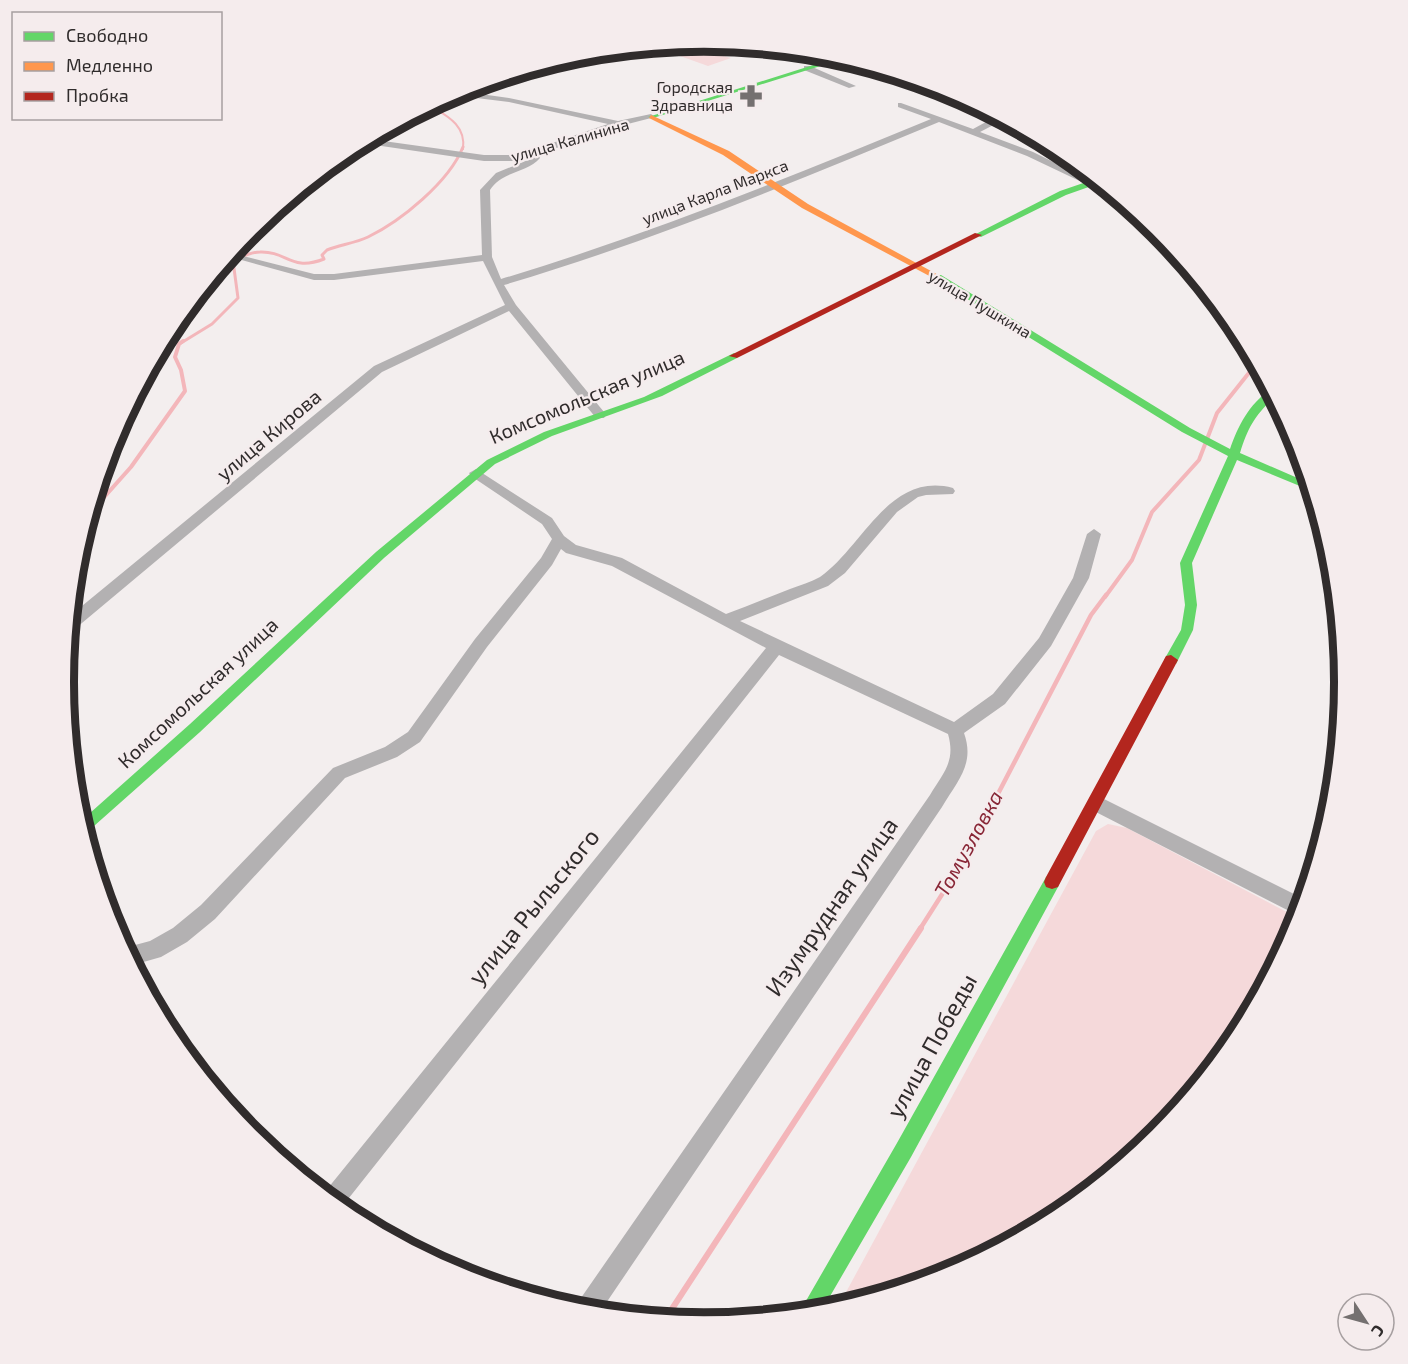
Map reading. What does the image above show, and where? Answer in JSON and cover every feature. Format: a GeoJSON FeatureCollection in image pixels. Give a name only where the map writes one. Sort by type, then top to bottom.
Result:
{"type":"FeatureCollection","features":[{"type":"Feature","properties":{"kind":"street","name":"улица Калинина"},"geometry":{"type":"LineString","coordinates":[[379,143],[473,157],[503,159],[535,154],[618,124],[651,117],[821,64]]}},
{"type":"Feature","properties":{"kind":"street"},"geometry":{"type":"LineString","coordinates":[[807,68],[852,86]]}},
{"type":"Feature","properties":{"kind":"street"},"geometry":{"type":"LineString","coordinates":[[475,96],[509,100],[618,124]]}},
{"type":"Feature","properties":{"kind":"street"},"geometry":{"type":"LineString","coordinates":[[901,105],[1073,173]]}},
{"type":"Feature","properties":{"kind":"street","name":"улица Пушкина"},"geometry":{"type":"LineString","coordinates":[[651,117],[726,153],[774,187],[840,226],[971,296],[1186,430],[1231,454],[1301,484]]}},
{"type":"Feature","properties":{"kind":"street","name":"улица Карла Маркса"},"geometry":{"type":"LineString","coordinates":[[498,283],[586,257],[774,187],[939,119]]}},
{"type":"Feature","properties":{"kind":"street"},"geometry":{"type":"LineString","coordinates":[[974,132],[992,122]]}},
{"type":"Feature","properties":{"kind":"street"},"geometry":{"type":"LineString","coordinates":[[535,154],[531,162],[498,176],[485,190],[487,257],[511,306],[600,415]]}},
{"type":"Feature","properties":{"kind":"street","name":"Комсомольская улица"},"geometry":{"type":"LineString","coordinates":[[91,821],[195,728],[380,555],[476,473],[507,452],[558,430],[650,398],[1063,193],[1088,184]]}},
{"type":"Feature","properties":{"kind":"street"},"geometry":{"type":"LineString","coordinates":[[243,259],[314,277],[334,278],[487,257]]}},
{"type":"Feature","properties":{"kind":"street","name":"улица Кирова"},"geometry":{"type":"LineString","coordinates":[[78,617],[378,369],[511,306]]}},
{"type":"Feature","properties":{"kind":"street","name":"улица Победы"},"geometry":{"type":"LineString","coordinates":[[815,1301],[904,1150],[1096,803],[1187,630],[1191,605],[1186,563],[1241,432],[1251,414],[1266,399]]}},
{"type":"Feature","properties":{"kind":"street"},"geometry":{"type":"LineString","coordinates":[[476,473],[547,521],[559,539],[571,549],[617,562],[776,646],[955,730],[999,699],[1045,642],[1081,578],[1094,534]]}},
{"type":"Feature","properties":{"kind":"street"},"geometry":{"type":"LineString","coordinates":[[727,620],[823,582],[840,569],[892,509],[913,494],[925,490],[948,491]]}},
{"type":"Feature","properties":{"kind":"street"},"geometry":{"type":"LineString","coordinates":[[136,954],[154,950],[180,935],[207,912],[339,773],[392,752],[414,737],[481,643],[547,561],[559,539]]}},
{"type":"Feature","properties":{"kind":"street","name":"улица Рыльского"},"geometry":{"type":"LineString","coordinates":[[338,1193],[776,646]]}},
{"type":"Feature","properties":{"kind":"street","name":"Изумрудная улица"},"geometry":{"type":"LineString","coordinates":[[592,1301],[936,801],[957,766],[961,748],[955,730]]}},
{"type":"Feature","properties":{"kind":"street"},"geometry":{"type":"LineString","coordinates":[[1096,803],[1293,904]]}},
{"type":"Feature","properties":{"kind":"shaded area"},"geometry":{"type":"Polygon","coordinates":[[[704,52],[716,53],[731,58],[708,66],[680,56],[704,52]]]}},
{"type":"Feature","properties":{"kind":"shaded area"},"geometry":{"type":"Polygon","coordinates":[[[1108,824],[1127,828],[1289,913],[1269,960],[1249,997],[1227,1032],[1177,1097],[1119,1155],[1087,1181],[1019,1227],[982,1247],[906,1278],[844,1295],[1096,831],[1108,824]]]}},
{"type":"Feature","properties":{"kind":"waterway"},"geometry":{"type":"LineString","coordinates":[[439,111],[450,118],[459,128],[463,147]]}},
{"type":"Feature","properties":{"kind":"waterway"},"geometry":{"type":"LineString","coordinates":[[239,258],[260,252],[277,254],[304,263],[324,259],[322,255],[327,250],[368,237],[409,211],[447,174],[463,147]]}},
{"type":"Feature","properties":{"kind":"waterway"},"geometry":{"type":"LineString","coordinates":[[181,343],[212,324],[238,298],[233,264]]}},
{"type":"Feature","properties":{"kind":"waterway"},"geometry":{"type":"LineString","coordinates":[[102,500],[131,467],[185,391],[181,370],[175,357],[179,344],[183,341]]}},
{"type":"Feature","properties":{"kind":"waterway","name":"Томузловка"},"geometry":{"type":"LineString","coordinates":[[1105,597],[1132,560],[1152,512],[1199,460],[1217,413],[1251,370]]}},
{"type":"Feature","properties":{"kind":"waterway","name":"Томузловка"},"geometry":{"type":"LineString","coordinates":[[920,929],[962,863],[1091,615],[1106,595]]}},
{"type":"Feature","properties":{"kind":"waterway","name":"Томузловка"},"geometry":{"type":"LineString","coordinates":[[671,1310],[921,928]]}},
{"type":"Feature","properties":{"kind":"traffic: fast"},"geometry":{"type":"LineString","coordinates":[[651,117],[821,64]]}},
{"type":"Feature","properties":{"kind":"traffic: fast"},"geometry":{"type":"LineString","coordinates":[[978,235],[1063,193],[1088,184]]}},
{"type":"Feature","properties":{"kind":"traffic: fast"},"geometry":{"type":"LineString","coordinates":[[938,277],[1186,430],[1234,455],[1301,484]]}},
{"type":"Feature","properties":{"kind":"traffic: fast"},"geometry":{"type":"LineString","coordinates":[[91,821],[195,728],[380,555],[491,462],[528,442],[648,399],[734,356]]}},
{"type":"Feature","properties":{"kind":"traffic: fast"},"geometry":{"type":"LineString","coordinates":[[1171,660],[1187,630],[1191,605],[1186,563],[1234,455],[1241,432],[1251,414],[1266,399]]}},
{"type":"Feature","properties":{"kind":"traffic: fast"},"geometry":{"type":"LineString","coordinates":[[815,1301],[904,1150],[1052,882]]}},
{"type":"Feature","properties":{"kind":"traffic: slow"},"geometry":{"type":"LineString","coordinates":[[651,117],[726,153],[805,206],[938,277]]}},
{"type":"Feature","properties":{"kind":"traffic: jam"},"geometry":{"type":"LineString","coordinates":[[734,356],[978,235]]}},
{"type":"Feature","properties":{"kind":"traffic: jam"},"geometry":{"type":"LineString","coordinates":[[1052,882],[1171,660]]}},
{"type":"Feature","properties":{"kind":"place","name":"Городская Здравница"},"geometry":{"type":"Point","coordinates":[751,96]}}]}
